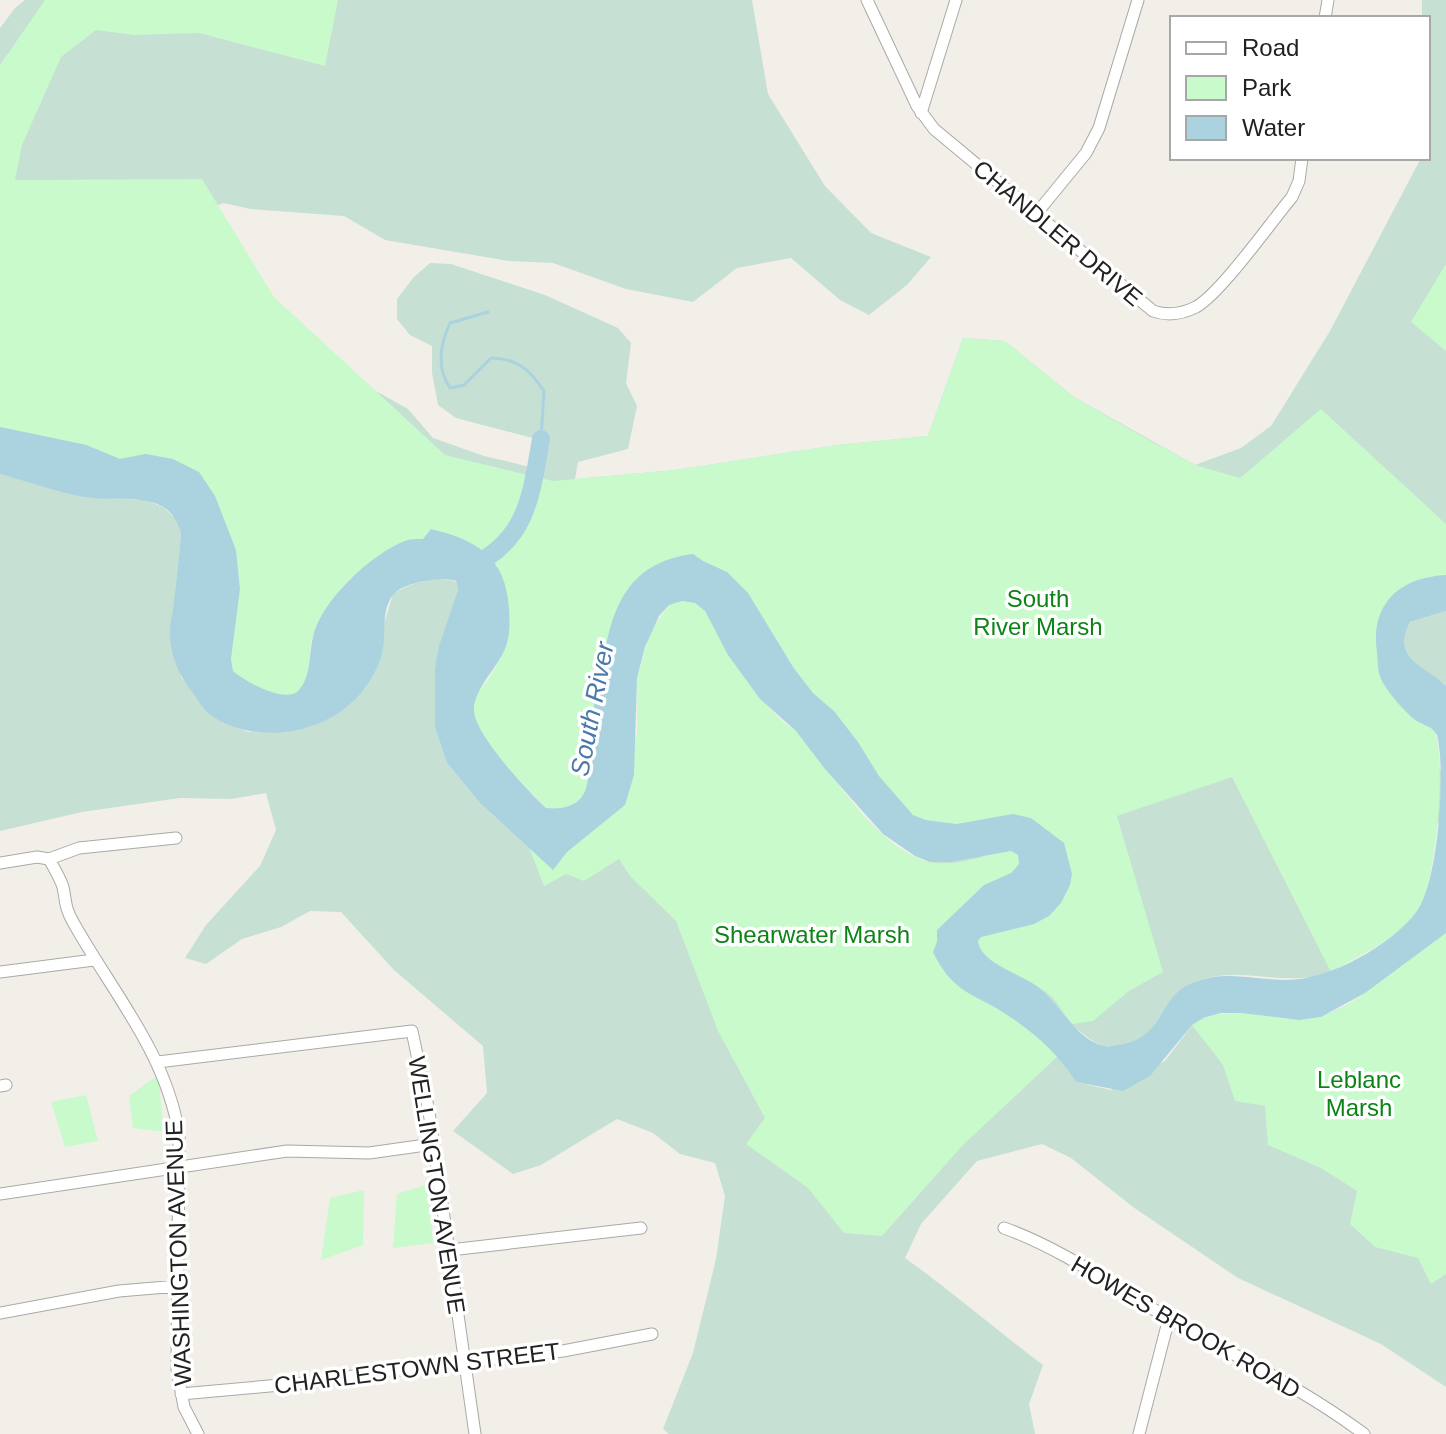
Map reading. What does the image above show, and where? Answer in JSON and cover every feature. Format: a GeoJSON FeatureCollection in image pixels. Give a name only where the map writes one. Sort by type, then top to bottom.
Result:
{"type":"FeatureCollection","features":[{"type":"Feature","properties":{"kind":"street","name":"CHANDLER DRIVE"},"geometry":{"type":"LineString","coordinates":[[867,0],[921,113],[934,129],[1146,307],[1161,314],[1183,313],[1204,301],[1220,284],[1292,197],[1299,181],[1302,160]]}},
{"type":"Feature","properties":{"kind":"street"},"geometry":{"type":"LineString","coordinates":[[921,113],[956,0]]}},
{"type":"Feature","properties":{"kind":"street"},"geometry":{"type":"LineString","coordinates":[[1036,214],[1094,140],[1138,0]]}},
{"type":"Feature","properties":{"kind":"street"},"geometry":{"type":"LineString","coordinates":[[0,863],[37,857],[49,859],[79,848],[176,838]]}},
{"type":"Feature","properties":{"kind":"street","name":"WASHINGTON AVENUE"},"geometry":{"type":"LineString","coordinates":[[49,859],[63,887],[65,907],[94,960],[158,1062],[177,1119],[177,1369],[184,1407],[198,1434]]}},
{"type":"Feature","properties":{"kind":"street"},"geometry":{"type":"LineString","coordinates":[[0,972],[94,960]]}},
{"type":"Feature","properties":{"kind":"street","name":"WELLINGTON AVENUE"},"geometry":{"type":"LineString","coordinates":[[158,1062],[412,1031],[429,1112],[475,1434]]}},
{"type":"Feature","properties":{"kind":"street"},"geometry":{"type":"LineString","coordinates":[[0,1194],[287,1151],[369,1153],[433,1144]]}},
{"type":"Feature","properties":{"kind":"street"},"geometry":{"type":"LineString","coordinates":[[450,1250],[641,1228]]}},
{"type":"Feature","properties":{"kind":"street","name":"HOWES BROOK ROAD"},"geometry":{"type":"LineString","coordinates":[[1004,1228],[1032,1239],[1313,1400],[1364,1434]]}},
{"type":"Feature","properties":{"kind":"street"},"geometry":{"type":"LineString","coordinates":[[0,1313],[119,1291],[178,1286]]}},
{"type":"Feature","properties":{"kind":"street"},"geometry":{"type":"LineString","coordinates":[[1139,1434],[1169,1318]]}},
{"type":"Feature","properties":{"kind":"street","name":"CHARLESTOWN STREET"},"geometry":{"type":"LineString","coordinates":[[181,1394],[302,1383],[580,1349],[652,1334]]}},
{"type":"Feature","properties":{"kind":"green space"},"geometry":{"type":"Polygon","coordinates":[[[25,0],[752,0],[768,94],[825,186],[871,233],[931,257],[907,285],[869,315],[840,300],[791,258],[737,268],[693,302],[626,289],[553,263],[509,261],[385,240],[344,216],[250,209],[224,203],[195,213],[199,252],[374,390],[408,409],[433,438],[484,456],[535,468],[540,440],[456,418],[438,405],[432,373],[432,346],[410,335],[397,319],[397,299],[413,278],[430,263],[451,264],[545,295],[618,328],[631,343],[626,383],[637,406],[628,449],[578,462],[575,479],[675,470],[837,445],[928,436],[963,338],[1005,341],[1074,397],[1195,465],[1241,448],[1271,426],[1330,331],[1420,160],[1430,160],[1430,16],[1422,16],[1422,0],[1446,0],[1446,575],[1427,576],[1384,604],[1445,783],[1444,815],[1331,972],[1299,978],[1236,975],[1204,979],[1176,995],[1145,1037],[1125,1044],[1104,1046],[1061,1015],[981,937],[1034,924],[1013,814],[957,824],[793,667],[748,593],[727,572],[702,561],[609,628],[590,730],[562,810],[546,808],[505,648],[508,606],[497,565],[227,530],[0,427],[0,28],[25,0]]]}},
{"type":"Feature","properties":{"kind":"green space","name":"South River Marsh"},"geometry":{"type":"Polygon","coordinates":[[[45,0],[338,0],[325,66],[199,33],[134,35],[96,30],[61,57],[22,145],[15,180],[202,179],[274,297],[445,455],[553,481],[675,470],[837,445],[928,436],[963,338],[1005,341],[1074,397],[1195,465],[1240,478],[1321,409],[1446,524],[1446,575],[1411,583],[1398,591],[1380,614],[1377,629],[1376,645],[1386,688],[1410,716],[1435,732],[1438,747],[1440,793],[1435,847],[1431,873],[1419,909],[1390,937],[1331,972],[1232,777],[1117,816],[1163,972],[1129,991],[1093,1021],[1072,1024],[1053,998],[989,958],[978,941],[981,937],[1034,924],[1013,814],[957,824],[913,815],[879,776],[834,711],[813,693],[793,667],[748,593],[727,572],[693,554],[652,568],[626,595],[617,612],[593,710],[586,788],[575,803],[564,807],[546,808],[503,761],[475,720],[475,701],[504,649],[509,622],[506,595],[497,565],[429,540],[403,544],[380,556],[344,585],[314,632],[306,678],[299,691],[293,695],[276,694],[239,676],[233,672],[231,659],[240,589],[236,550],[227,530],[146,454],[120,459],[86,445],[0,427],[0,65],[45,0]]]}},
{"type":"Feature","properties":{"kind":"green space"},"geometry":{"type":"Polygon","coordinates":[[[1446,264],[1446,351],[1411,322],[1446,264]]]}},
{"type":"Feature","properties":{"kind":"green space"},"geometry":{"type":"Polygon","coordinates":[[[0,474],[92,498],[147,500],[164,508],[177,520],[181,534],[178,571],[181,677],[211,715],[248,732],[288,730],[330,718],[349,705],[364,689],[382,654],[384,624],[393,594],[423,581],[440,579],[456,582],[458,590],[435,668],[435,726],[447,763],[480,803],[553,870],[567,852],[952,862],[983,856],[937,930],[1058,1056],[1076,1082],[1111,1090],[1165,1061],[1192,1025],[1203,1018],[1280,1021],[1310,1019],[1337,1010],[1370,991],[1446,933],[1446,1387],[1381,1344],[1238,1278],[1133,1207],[1071,1158],[1042,1144],[977,1161],[921,1224],[905,1258],[1043,1365],[1029,1404],[1035,1434],[669,1434],[663,1429],[693,1353],[716,1259],[725,1196],[715,1163],[680,1154],[653,1133],[617,1119],[541,1165],[513,1174],[453,1131],[487,1093],[483,1046],[394,970],[341,912],[310,911],[281,927],[242,939],[206,964],[185,958],[206,925],[260,866],[276,830],[266,793],[231,799],[180,798],[82,812],[0,831],[0,474]]]}},
{"type":"Feature","properties":{"kind":"green space","name":"Shearwater Marsh"},"geometry":{"type":"Polygon","coordinates":[[[682,601],[695,603],[705,611],[728,654],[756,693],[797,732],[855,805],[888,839],[906,852],[936,863],[958,862],[1011,851],[1018,855],[1019,864],[1011,873],[984,885],[937,930],[933,952],[957,985],[1015,1020],[1058,1056],[962,1146],[882,1236],[844,1233],[808,1188],[746,1144],[765,1118],[718,1031],[676,921],[630,876],[619,859],[584,881],[566,874],[544,886],[529,847],[553,870],[567,852],[637,735],[637,678],[651,630],[669,605],[682,601]]]}},
{"type":"Feature","properties":{"kind":"green space"},"geometry":{"type":"Polygon","coordinates":[[[1446,611],[1446,686],[1413,661],[1405,646],[1405,635],[1410,622],[1446,611]]]}},
{"type":"Feature","properties":{"kind":"green space","name":"Leblanc Marsh"},"geometry":{"type":"Polygon","coordinates":[[[1446,933],[1446,1274],[1431,1284],[1418,1258],[1375,1247],[1350,1224],[1357,1191],[1321,1168],[1268,1145],[1265,1106],[1235,1101],[1223,1065],[1192,1025],[1207,1017],[1223,1014],[1302,1019],[1330,1013],[1362,995],[1446,933]]]}},
{"type":"Feature","properties":{"kind":"green space"},"geometry":{"type":"Polygon","coordinates":[[[158,1075],[164,1132],[133,1128],[129,1096],[158,1075]]]}},
{"type":"Feature","properties":{"kind":"green space"},"geometry":{"type":"Polygon","coordinates":[[[86,1095],[98,1141],[65,1147],[51,1102],[86,1095]]]}},
{"type":"Feature","properties":{"kind":"green space"},"geometry":{"type":"Polygon","coordinates":[[[428,1184],[433,1243],[393,1248],[397,1194],[428,1184]]]}},
{"type":"Feature","properties":{"kind":"green space"},"geometry":{"type":"Polygon","coordinates":[[[364,1190],[363,1245],[321,1260],[330,1198],[364,1190]]]}},
{"type":"Feature","properties":{"kind":"water"},"geometry":{"type":"Polygon","coordinates":[[[0,427],[86,445],[120,459],[146,454],[173,459],[199,472],[215,496],[236,550],[240,589],[231,659],[233,671],[276,693],[293,694],[303,685],[313,637],[326,609],[349,580],[377,556],[405,541],[423,539],[431,529],[476,546],[495,564],[502,577],[507,591],[509,620],[504,651],[477,696],[474,711],[483,734],[546,808],[570,806],[584,794],[591,725],[605,650],[624,594],[650,568],[669,559],[693,554],[727,572],[748,593],[793,667],[813,693],[834,711],[879,776],[913,815],[957,824],[1013,814],[1031,818],[1064,843],[1072,874],[1061,903],[1049,916],[1034,924],[981,937],[978,941],[986,956],[1038,987],[1077,1030],[1095,1043],[1106,1046],[1133,1041],[1144,1035],[1172,998],[1192,983],[1216,977],[1287,980],[1322,974],[1376,948],[1417,911],[1431,875],[1439,824],[1440,751],[1435,732],[1409,714],[1382,682],[1376,635],[1378,620],[1392,596],[1415,581],[1446,575],[1446,611],[1410,622],[1405,645],[1413,660],[1446,686],[1446,933],[1365,993],[1321,1017],[1299,1020],[1221,1013],[1192,1025],[1150,1076],[1123,1091],[1076,1082],[1046,1045],[1028,1030],[957,985],[933,952],[937,930],[984,885],[1011,873],[1019,864],[1018,855],[1011,851],[952,862],[930,862],[915,856],[883,834],[796,731],[760,699],[728,655],[705,611],[695,603],[682,601],[669,605],[659,616],[645,647],[637,678],[634,775],[625,805],[567,852],[553,870],[480,803],[447,763],[435,727],[435,668],[458,590],[456,581],[423,581],[398,590],[393,595],[386,609],[382,654],[377,668],[359,695],[334,715],[318,724],[282,732],[263,733],[228,725],[201,705],[174,660],[170,628],[181,534],[175,520],[157,504],[80,496],[0,474],[0,427]]]}},
{"type":"Feature","properties":{"kind":"waterway"},"geometry":{"type":"LineString","coordinates":[[488,312],[450,323],[441,356],[446,380],[450,388],[464,385],[491,358],[516,363],[544,391],[541,439]]}},
{"type":"Feature","properties":{"kind":"waterway"},"geometry":{"type":"LineString","coordinates":[[472,566],[491,555],[516,529],[530,497],[541,439]]}},
{"type":"Feature","properties":{"kind":"water label","name":"South River"},"geometry":{"type":"Point","coordinates":[592,709]}}]}
